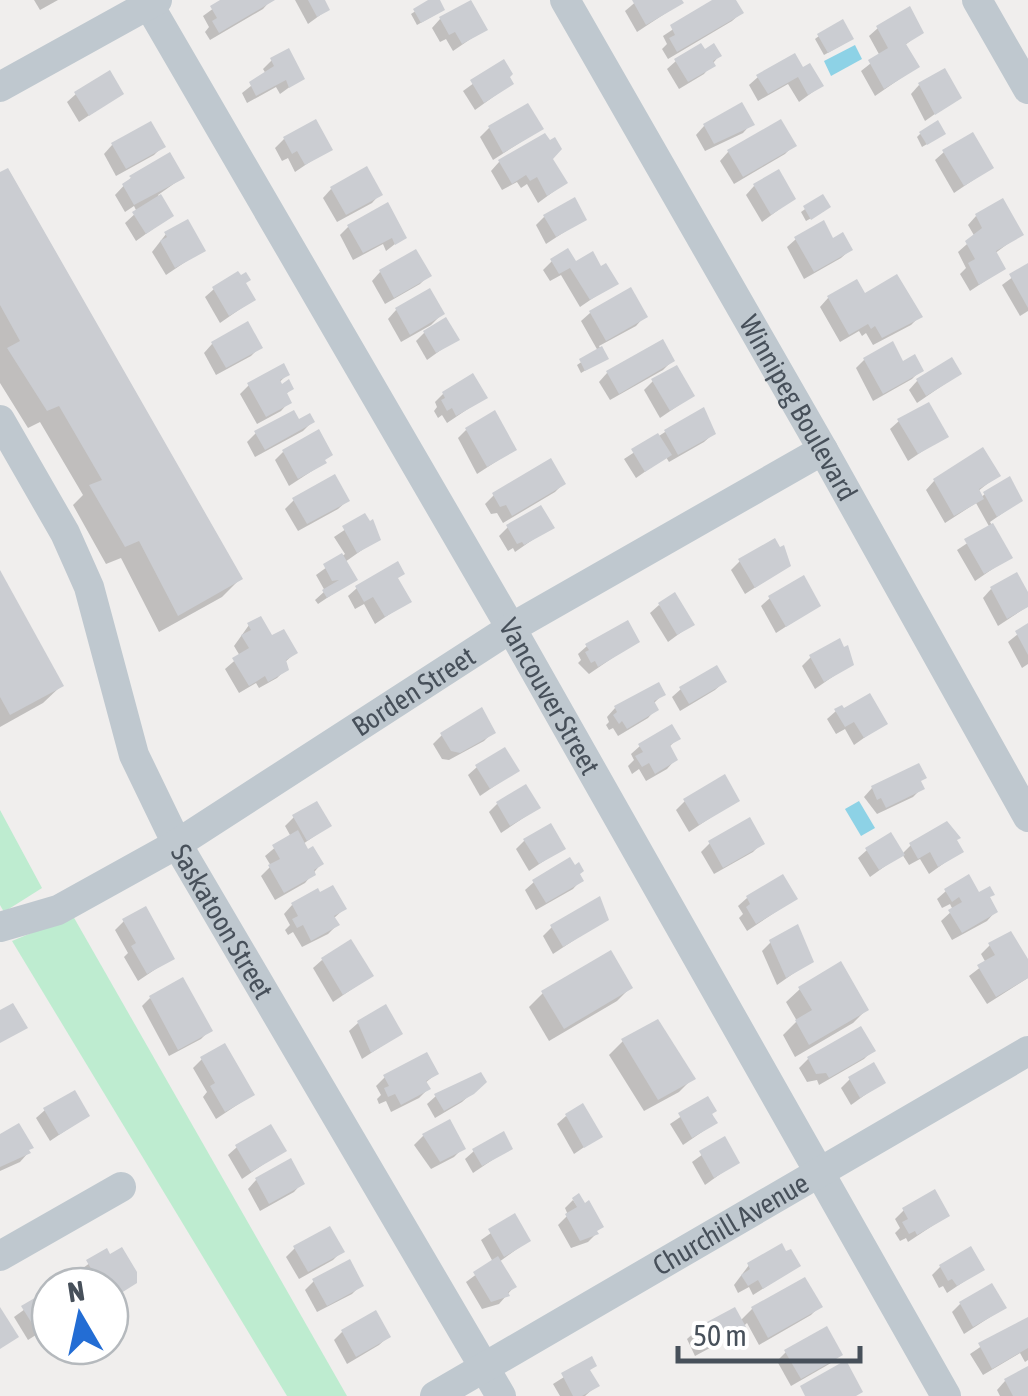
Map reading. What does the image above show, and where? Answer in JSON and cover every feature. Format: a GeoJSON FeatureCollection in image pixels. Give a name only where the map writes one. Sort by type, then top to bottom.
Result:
{"type":"FeatureCollection","features":[{"type":"Feature","properties":{"kind":"street","name":"Winnipeg Boulevard"},"geometry":{"type":"LineString","coordinates":[[565,0],[1028,818]]}},
{"type":"Feature","properties":{"kind":"street"},"geometry":{"type":"LineString","coordinates":[[977,0],[1028,90]]}},
{"type":"Feature","properties":{"kind":"street"},"geometry":{"type":"LineString","coordinates":[[0,87],[150,2]]}},
{"type":"Feature","properties":{"kind":"street","name":"Vancouver Street"},"geometry":{"type":"LineString","coordinates":[[150,2],[511,628],[946,1396]]}},
{"type":"Feature","properties":{"kind":"street","name":"Saskatoon Street"},"geometry":{"type":"LineString","coordinates":[[0,420],[89,587],[134,755],[177,844],[501,1396]]}},
{"type":"Feature","properties":{"kind":"street","name":"Borden Street"},"geometry":{"type":"LineString","coordinates":[[0,927],[58,910],[177,844],[511,628],[823,450]]}},
{"type":"Feature","properties":{"kind":"street","name":"Churchill Avenue"},"geometry":{"type":"LineString","coordinates":[[435,1396],[1028,1052]]}},
{"type":"Feature","properties":{"kind":"street"},"geometry":{"type":"LineString","coordinates":[[0,1256],[121,1187]]}},
{"type":"Feature","properties":{"kind":"green space"},"geometry":{"type":"Polygon","coordinates":[[[0,810],[42,888],[4,912],[0,905],[0,810]]]}},
{"type":"Feature","properties":{"kind":"green space"},"geometry":{"type":"Polygon","coordinates":[[[73,916],[347,1396],[287,1396],[12,941],[73,916]]]}},
{"type":"Feature","properties":{"kind":"water"},"geometry":{"type":"Polygon","coordinates":[[[855,45],[862,59],[831,76],[824,61],[855,45]]]}},
{"type":"Feature","properties":{"kind":"water"},"geometry":{"type":"Polygon","coordinates":[[[859,801],[875,828],[861,836],[845,809],[859,801]]]}},
{"type":"Feature","properties":{"kind":"building"},"geometry":{"type":"Polygon","coordinates":[[[220,0],[275,0],[219,33],[210,6],[220,0]]]}},
{"type":"Feature","properties":{"kind":"building"},"geometry":{"type":"Polygon","coordinates":[[[308,0],[325,0],[330,10],[317,17],[308,0]]]}},
{"type":"Feature","properties":{"kind":"building"},"geometry":{"type":"Polygon","coordinates":[[[428,0],[440,0],[445,10],[421,23],[413,9],[428,0]]]}},
{"type":"Feature","properties":{"kind":"building"},"geometry":{"type":"Polygon","coordinates":[[[471,0],[488,30],[462,44],[455,32],[449,35],[439,17],[471,0]]]}},
{"type":"Feature","properties":{"kind":"building"},"geometry":{"type":"Polygon","coordinates":[[[632,0],[682,0],[684,3],[646,25],[632,0]]]}},
{"type":"Feature","properties":{"kind":"building"},"geometry":{"type":"Polygon","coordinates":[[[712,0],[736,0],[744,13],[677,52],[669,38],[675,35],[670,25],[712,0]]]}},
{"type":"Feature","properties":{"kind":"building"},"geometry":{"type":"Polygon","coordinates":[[[910,6],[924,33],[906,44],[920,67],[884,89],[868,60],[888,48],[876,26],[910,6]]]}},
{"type":"Feature","properties":{"kind":"building"},"geometry":{"type":"Polygon","coordinates":[[[843,19],[854,39],[828,53],[817,34],[843,19]]]}},
{"type":"Feature","properties":{"kind":"building"},"geometry":{"type":"Polygon","coordinates":[[[701,43],[705,49],[714,43],[722,56],[713,61],[716,66],[688,82],[674,59],[701,43]]]}},
{"type":"Feature","properties":{"kind":"building"},"geometry":{"type":"Polygon","coordinates":[[[289,48],[305,79],[289,88],[286,80],[256,96],[249,82],[274,66],[270,58],[289,48]]]}},
{"type":"Feature","properties":{"kind":"building"},"geometry":{"type":"Polygon","coordinates":[[[795,53],[803,67],[810,63],[824,86],[808,95],[798,77],[768,94],[756,75],[795,53]]]}},
{"type":"Feature","properties":{"kind":"building"},"geometry":{"type":"Polygon","coordinates":[[[504,59],[514,84],[484,103],[470,80],[504,59]]]}},
{"type":"Feature","properties":{"kind":"building"},"geometry":{"type":"Polygon","coordinates":[[[945,68],[962,98],[935,115],[918,83],[945,68]]]}},
{"type":"Feature","properties":{"kind":"building"},"geometry":{"type":"Polygon","coordinates":[[[110,70],[124,94],[89,116],[74,92],[110,70]]]}},
{"type":"Feature","properties":{"kind":"building"},"geometry":{"type":"Polygon","coordinates":[[[742,102],[755,125],[714,144],[703,124],[742,102]]]}},
{"type":"Feature","properties":{"kind":"building"},"geometry":{"type":"Polygon","coordinates":[[[528,103],[544,129],[503,153],[488,126],[528,103]]]}},
{"type":"Feature","properties":{"kind":"building"},"geometry":{"type":"Polygon","coordinates":[[[316,119],[333,150],[305,165],[297,151],[292,154],[283,137],[316,119]]]}},
{"type":"Feature","properties":{"kind":"building"},"geometry":{"type":"Polygon","coordinates":[[[781,119],[797,146],[743,177],[727,150],[781,119]]]}},
{"type":"Feature","properties":{"kind":"building"},"geometry":{"type":"Polygon","coordinates":[[[938,120],[946,134],[927,145],[919,132],[938,120]]]}},
{"type":"Feature","properties":{"kind":"building"},"geometry":{"type":"Polygon","coordinates":[[[151,121],[166,147],[126,169],[111,143],[151,121]]]}},
{"type":"Feature","properties":{"kind":"building"},"geometry":{"type":"Polygon","coordinates":[[[973,132],[994,168],[964,186],[942,150],[973,132]]]}},
{"type":"Feature","properties":{"kind":"building"},"geometry":{"type":"Polygon","coordinates":[[[545,133],[550,140],[555,137],[562,149],[553,159],[568,183],[547,196],[537,177],[530,181],[526,175],[512,184],[498,160],[545,133]]]}},
{"type":"Feature","properties":{"kind":"building"},"geometry":{"type":"Polygon","coordinates":[[[170,152],[185,178],[134,205],[122,184],[170,152]]]}},
{"type":"Feature","properties":{"kind":"building"},"geometry":{"type":"Polygon","coordinates":[[[367,166],[383,195],[346,215],[330,187],[367,166]]]}},
{"type":"Feature","properties":{"kind":"building"},"geometry":{"type":"Polygon","coordinates":[[[8,168],[243,579],[178,616],[139,541],[125,547],[89,485],[102,480],[59,406],[47,411],[7,348],[20,341],[0,305],[0,172],[8,168]]]}},
{"type":"Feature","properties":{"kind":"building"},"geometry":{"type":"Polygon","coordinates":[[[779,169],[796,199],[771,215],[753,184],[779,169]]]}},
{"type":"Feature","properties":{"kind":"building"},"geometry":{"type":"Polygon","coordinates":[[[161,194],[174,216],[146,234],[132,212],[161,194]]]}},
{"type":"Feature","properties":{"kind":"building"},"geometry":{"type":"Polygon","coordinates":[[[823,194],[831,207],[811,220],[803,206],[823,194]]]}},
{"type":"Feature","properties":{"kind":"building"},"geometry":{"type":"Polygon","coordinates":[[[575,197],[587,220],[556,237],[543,215],[575,197]]]}},
{"type":"Feature","properties":{"kind":"building"},"geometry":{"type":"Polygon","coordinates":[[[1003,198],[1024,235],[996,251],[1006,269],[979,285],[968,263],[975,259],[965,241],[982,228],[975,214],[1003,198]]]}},
{"type":"Feature","properties":{"kind":"building"},"geometry":{"type":"Polygon","coordinates":[[[388,202],[407,238],[395,245],[392,238],[363,253],[347,225],[388,202]]]}},
{"type":"Feature","properties":{"kind":"building"},"geometry":{"type":"Polygon","coordinates":[[[188,219],[206,251],[175,268],[160,241],[167,237],[164,232],[188,219]]]}},
{"type":"Feature","properties":{"kind":"building"},"geometry":{"type":"Polygon","coordinates":[[[824,220],[833,238],[843,232],[853,250],[814,272],[794,237],[824,220]]]}},
{"type":"Feature","properties":{"kind":"building"},"geometry":{"type":"Polygon","coordinates":[[[568,248],[576,261],[593,251],[619,284],[590,300],[570,268],[559,274],[550,259],[568,248]]]}},
{"type":"Feature","properties":{"kind":"building"},"geometry":{"type":"Polygon","coordinates":[[[416,249],[432,276],[394,298],[379,270],[416,249]]]}},
{"type":"Feature","properties":{"kind":"building"},"geometry":{"type":"Polygon","coordinates":[[[1028,263],[1028,308],[1009,274],[1028,263]]]}},
{"type":"Feature","properties":{"kind":"building"},"geometry":{"type":"Polygon","coordinates":[[[238,271],[241,275],[246,272],[251,280],[246,283],[256,300],[229,316],[212,287],[238,271]]]}},
{"type":"Feature","properties":{"kind":"building"},"geometry":{"type":"Polygon","coordinates":[[[897,274],[923,317],[882,338],[875,326],[871,329],[868,324],[849,335],[827,296],[857,279],[865,293],[897,274]]]}},
{"type":"Feature","properties":{"kind":"building"},"geometry":{"type":"Polygon","coordinates":[[[631,287],[648,317],[606,341],[589,311],[631,287]]]}},
{"type":"Feature","properties":{"kind":"building"},"geometry":{"type":"Polygon","coordinates":[[[430,288],[445,314],[410,335],[395,308],[430,288]]]}},
{"type":"Feature","properties":{"kind":"building"},"geometry":{"type":"Polygon","coordinates":[[[446,317],[460,340],[436,353],[423,331],[446,317]]]}},
{"type":"Feature","properties":{"kind":"building"},"geometry":{"type":"Polygon","coordinates":[[[248,321],[263,348],[226,368],[211,342],[248,321]]]}},
{"type":"Feature","properties":{"kind":"building"},"geometry":{"type":"Polygon","coordinates":[[[663,339],[675,361],[619,394],[606,371],[663,339]]]}},
{"type":"Feature","properties":{"kind":"building"},"geometry":{"type":"Polygon","coordinates":[[[893,341],[903,361],[915,354],[924,371],[883,394],[863,358],[893,341]]]}},
{"type":"Feature","properties":{"kind":"building"},"geometry":{"type":"Polygon","coordinates":[[[602,346],[609,359],[585,371],[579,359],[602,346]]]}},
{"type":"Feature","properties":{"kind":"building"},"geometry":{"type":"Polygon","coordinates":[[[952,357],[962,374],[926,396],[916,379],[952,357]]]}},
{"type":"Feature","properties":{"kind":"building"},"geometry":{"type":"Polygon","coordinates":[[[284,363],[290,375],[280,380],[282,384],[289,379],[294,389],[287,393],[292,403],[266,417],[247,383],[284,363]]]}},
{"type":"Feature","properties":{"kind":"building"},"geometry":{"type":"Polygon","coordinates":[[[677,365],[695,396],[670,411],[651,379],[677,365]]]}},
{"type":"Feature","properties":{"kind":"building"},"geometry":{"type":"Polygon","coordinates":[[[473,373],[488,398],[456,416],[452,408],[447,411],[441,400],[445,398],[442,392],[473,373]]]}},
{"type":"Feature","properties":{"kind":"building"},"geometry":{"type":"Polygon","coordinates":[[[929,402],[949,437],[918,454],[897,419],[929,402]]]}},
{"type":"Feature","properties":{"kind":"building"},"geometry":{"type":"Polygon","coordinates":[[[704,407],[716,434],[678,455],[664,430],[704,407]]]}},
{"type":"Feature","properties":{"kind":"building"},"geometry":{"type":"Polygon","coordinates":[[[294,410],[299,419],[310,413],[315,422],[265,450],[254,431],[294,410]]]}},
{"type":"Feature","properties":{"kind":"building"},"geometry":{"type":"Polygon","coordinates":[[[495,410],[517,450],[487,467],[465,428],[495,410]]]}},
{"type":"Feature","properties":{"kind":"building"},"geometry":{"type":"Polygon","coordinates":[[[319,429],[333,455],[325,460],[327,463],[298,479],[282,450],[319,429]]]}},
{"type":"Feature","properties":{"kind":"building"},"geometry":{"type":"Polygon","coordinates":[[[658,433],[672,455],[645,472],[631,449],[658,433]]]}},
{"type":"Feature","properties":{"kind":"building"},"geometry":{"type":"Polygon","coordinates":[[[983,447],[1001,476],[979,489],[984,499],[954,516],[933,479],[983,447]]]}},
{"type":"Feature","properties":{"kind":"building"},"geometry":{"type":"Polygon","coordinates":[[[551,458],[566,484],[512,516],[506,505],[500,507],[492,493],[551,458]]]}},
{"type":"Feature","properties":{"kind":"building"},"geometry":{"type":"Polygon","coordinates":[[[335,474],[350,501],[307,524],[292,498],[335,474]]]}},
{"type":"Feature","properties":{"kind":"building"},"geometry":{"type":"Polygon","coordinates":[[[1010,476],[1023,501],[997,517],[983,492],[1010,476]]]}},
{"type":"Feature","properties":{"kind":"building"},"geometry":{"type":"Polygon","coordinates":[[[541,505],[555,528],[524,545],[517,544],[506,525],[541,505]]]}},
{"type":"Feature","properties":{"kind":"building"},"geometry":{"type":"Polygon","coordinates":[[[365,513],[370,521],[373,519],[381,540],[357,553],[342,526],[365,513]]]}},
{"type":"Feature","properties":{"kind":"building"},"geometry":{"type":"Polygon","coordinates":[[[993,523],[1013,558],[984,574],[964,539],[993,523]]]}},
{"type":"Feature","properties":{"kind":"building"},"geometry":{"type":"Polygon","coordinates":[[[775,538],[780,547],[784,545],[791,566],[755,588],[738,559],[775,538]]]}},
{"type":"Feature","properties":{"kind":"building"},"geometry":{"type":"Polygon","coordinates":[[[342,553],[358,580],[327,598],[322,590],[339,580],[332,581],[323,564],[342,553]]]}},
{"type":"Feature","properties":{"kind":"building"},"geometry":{"type":"Polygon","coordinates":[[[398,561],[405,574],[398,578],[412,602],[385,617],[373,597],[364,602],[355,586],[398,561]]]}},
{"type":"Feature","properties":{"kind":"building"},"geometry":{"type":"Polygon","coordinates":[[[0,570],[64,686],[10,715],[0,697],[0,570]]]}},
{"type":"Feature","properties":{"kind":"building"},"geometry":{"type":"Polygon","coordinates":[[[1017,572],[1028,592],[1028,607],[1007,619],[990,587],[1017,572]]]}},
{"type":"Feature","properties":{"kind":"building"},"geometry":{"type":"Polygon","coordinates":[[[804,575],[821,606],[786,627],[768,596],[804,575]]]}},
{"type":"Feature","properties":{"kind":"building"},"geometry":{"type":"Polygon","coordinates":[[[675,592],[695,625],[677,635],[658,603],[675,592]]]}},
{"type":"Feature","properties":{"kind":"building"},"geometry":{"type":"Polygon","coordinates":[[[261,616],[272,635],[284,629],[298,653],[286,660],[289,670],[268,682],[265,676],[249,686],[232,658],[249,648],[241,635],[251,630],[247,623],[261,616]]]}},
{"type":"Feature","properties":{"kind":"building"},"geometry":{"type":"Polygon","coordinates":[[[628,620],[640,642],[598,667],[595,661],[591,663],[585,644],[628,620]]]}},
{"type":"Feature","properties":{"kind":"building"},"geometry":{"type":"Polygon","coordinates":[[[1028,623],[1028,655],[1015,631],[1028,623]]]}},
{"type":"Feature","properties":{"kind":"building"},"geometry":{"type":"Polygon","coordinates":[[[840,638],[844,647],[848,645],[854,665],[824,682],[809,655],[840,638]]]}},
{"type":"Feature","properties":{"kind":"building"},"geometry":{"type":"Polygon","coordinates":[[[717,665],[727,682],[689,704],[679,687],[717,665]]]}},
{"type":"Feature","properties":{"kind":"building"},"geometry":{"type":"Polygon","coordinates":[[[659,682],[666,695],[654,701],[659,710],[627,729],[622,721],[619,724],[613,715],[617,712],[614,706],[659,682]]]}},
{"type":"Feature","properties":{"kind":"building"},"geometry":{"type":"Polygon","coordinates":[[[870,693],[888,724],[864,738],[854,722],[845,727],[834,709],[842,705],[844,708],[870,693]]]}},
{"type":"Feature","properties":{"kind":"building"},"geometry":{"type":"Polygon","coordinates":[[[482,707],[496,733],[460,753],[451,751],[440,733],[482,707]]]}},
{"type":"Feature","properties":{"kind":"building"},"geometry":{"type":"Polygon","coordinates":[[[672,724],[681,739],[670,745],[678,760],[655,774],[649,763],[642,767],[635,756],[643,752],[638,744],[672,724]]]}},
{"type":"Feature","properties":{"kind":"building"},"geometry":{"type":"Polygon","coordinates":[[[505,747],[520,771],[490,789],[475,765],[505,747]]]}},
{"type":"Feature","properties":{"kind":"building"},"geometry":{"type":"Polygon","coordinates":[[[919,763],[927,778],[921,781],[925,789],[886,808],[881,798],[877,800],[871,786],[919,763]]]}},
{"type":"Feature","properties":{"kind":"building"},"geometry":{"type":"Polygon","coordinates":[[[725,774],[740,801],[699,825],[683,799],[725,774]]]}},
{"type":"Feature","properties":{"kind":"building"},"geometry":{"type":"Polygon","coordinates":[[[526,784],[541,808],[510,826],[496,802],[526,784]]]}},
{"type":"Feature","properties":{"kind":"building"},"geometry":{"type":"Polygon","coordinates":[[[317,801],[332,826],[307,841],[292,815],[317,801]]]}},
{"type":"Feature","properties":{"kind":"building"},"geometry":{"type":"Polygon","coordinates":[[[750,817],[765,844],[723,868],[708,841],[750,817]]]}},
{"type":"Feature","properties":{"kind":"building"},"geometry":{"type":"Polygon","coordinates":[[[947,821],[961,838],[957,840],[964,852],[938,867],[930,852],[918,859],[909,843],[947,821]]]}},
{"type":"Feature","properties":{"kind":"building"},"geometry":{"type":"Polygon","coordinates":[[[551,823],[566,849],[539,864],[523,839],[551,823]]]}},
{"type":"Feature","properties":{"kind":"building"},"geometry":{"type":"Polygon","coordinates":[[[298,830],[308,849],[313,846],[324,864],[314,870],[316,875],[284,893],[268,865],[280,859],[272,845],[298,830]]]}},
{"type":"Feature","properties":{"kind":"building"},"geometry":{"type":"Polygon","coordinates":[[[891,832],[905,855],[879,870],[865,848],[891,832]]]}},
{"type":"Feature","properties":{"kind":"building"},"geometry":{"type":"Polygon","coordinates":[[[570,857],[575,865],[579,862],[584,881],[546,903],[532,880],[570,857]]]}},
{"type":"Feature","properties":{"kind":"building"},"geometry":{"type":"Polygon","coordinates":[[[783,874],[798,899],[756,924],[746,907],[750,904],[746,896],[783,874]]]}},
{"type":"Feature","properties":{"kind":"building"},"geometry":{"type":"Polygon","coordinates":[[[969,874],[979,892],[990,886],[995,895],[990,897],[998,912],[962,933],[948,910],[962,902],[959,897],[952,902],[944,889],[969,874]]]}},
{"type":"Feature","properties":{"kind":"building"},"geometry":{"type":"Polygon","coordinates":[[[333,885],[347,909],[334,916],[340,925],[311,941],[303,925],[297,928],[292,919],[298,916],[291,903],[318,888],[320,892],[333,885]]]}},
{"type":"Feature","properties":{"kind":"building"},"geometry":{"type":"Polygon","coordinates":[[[600,896],[609,920],[563,947],[550,925],[600,896]]]}},
{"type":"Feature","properties":{"kind":"building"},"geometry":{"type":"Polygon","coordinates":[[[146,906],[175,959],[147,974],[122,919],[146,906]]]}},
{"type":"Feature","properties":{"kind":"building"},"geometry":{"type":"Polygon","coordinates":[[[798,924],[814,962],[786,978],[769,940],[798,924]]]}},
{"type":"Feature","properties":{"kind":"building"},"geometry":{"type":"Polygon","coordinates":[[[1011,931],[1028,959],[1028,978],[996,997],[977,965],[995,955],[988,943],[1011,931]]]}},
{"type":"Feature","properties":{"kind":"building"},"geometry":{"type":"Polygon","coordinates":[[[351,939],[374,976],[343,995],[321,958],[351,939]]]}},
{"type":"Feature","properties":{"kind":"building"},"geometry":{"type":"Polygon","coordinates":[[[611,950],[633,988],[564,1029],[541,991],[611,950]]]}},
{"type":"Feature","properties":{"kind":"building"},"geometry":{"type":"Polygon","coordinates":[[[841,961],[869,1010],[809,1045],[795,1020],[812,1010],[798,987],[841,961]]]}},
{"type":"Feature","properties":{"kind":"building"},"geometry":{"type":"Polygon","coordinates":[[[183,977],[213,1031],[178,1050],[149,996],[183,977]]]}},
{"type":"Feature","properties":{"kind":"building"},"geometry":{"type":"Polygon","coordinates":[[[13,1003],[28,1028],[0,1043],[0,1010],[13,1003]]]}},
{"type":"Feature","properties":{"kind":"building"},"geometry":{"type":"Polygon","coordinates":[[[386,1004],[403,1034],[371,1053],[357,1021],[386,1004]]]}},
{"type":"Feature","properties":{"kind":"building"},"geometry":{"type":"Polygon","coordinates":[[[658,1019],[696,1079],[658,1100],[621,1039],[658,1019]]]}},
{"type":"Feature","properties":{"kind":"building"},"geometry":{"type":"Polygon","coordinates":[[[861,1026],[876,1051],[829,1078],[826,1073],[816,1074],[807,1057],[861,1026]]]}},
{"type":"Feature","properties":{"kind":"building"},"geometry":{"type":"Polygon","coordinates":[[[225,1043],[255,1095],[225,1112],[200,1057],[225,1043]]]}},
{"type":"Feature","properties":{"kind":"building"},"geometry":{"type":"Polygon","coordinates":[[[427,1052],[439,1074],[426,1081],[431,1089],[401,1105],[395,1094],[388,1097],[384,1088],[389,1086],[383,1075],[427,1052]]]}},
{"type":"Feature","properties":{"kind":"building"},"geometry":{"type":"Polygon","coordinates":[[[874,1062],[886,1083],[860,1098],[848,1077],[874,1062]]]}},
{"type":"Feature","properties":{"kind":"building"},"geometry":{"type":"Polygon","coordinates":[[[481,1072],[487,1082],[444,1111],[434,1094],[481,1072]]]}},
{"type":"Feature","properties":{"kind":"building"},"geometry":{"type":"Polygon","coordinates":[[[75,1090],[90,1116],[59,1135],[43,1108],[75,1090]]]}},
{"type":"Feature","properties":{"kind":"building"},"geometry":{"type":"Polygon","coordinates":[[[708,1096],[717,1111],[712,1114],[718,1123],[692,1138],[678,1113],[708,1096]]]}},
{"type":"Feature","properties":{"kind":"building"},"geometry":{"type":"Polygon","coordinates":[[[583,1103],[603,1137],[584,1148],[565,1114],[583,1103]]]}},
{"type":"Feature","properties":{"kind":"building"},"geometry":{"type":"Polygon","coordinates":[[[450,1119],[466,1149],[440,1162],[422,1134],[450,1119]]]}},
{"type":"Feature","properties":{"kind":"building"},"geometry":{"type":"Polygon","coordinates":[[[19,1123],[34,1148],[0,1167],[0,1134],[19,1123]]]}},
{"type":"Feature","properties":{"kind":"building"},"geometry":{"type":"Polygon","coordinates":[[[271,1124],[287,1151],[251,1172],[235,1145],[271,1124]]]}},
{"type":"Feature","properties":{"kind":"building"},"geometry":{"type":"Polygon","coordinates":[[[504,1131],[513,1149],[482,1166],[472,1149],[504,1131]]]}},
{"type":"Feature","properties":{"kind":"building"},"geometry":{"type":"Polygon","coordinates":[[[725,1136],[740,1163],[714,1178],[699,1151],[725,1136]]]}},
{"type":"Feature","properties":{"kind":"building"},"geometry":{"type":"Polygon","coordinates":[[[291,1158],[305,1184],[269,1204],[255,1178],[291,1158]]]}},
{"type":"Feature","properties":{"kind":"building"},"geometry":{"type":"Polygon","coordinates":[[[935,1189],[950,1216],[917,1235],[915,1231],[909,1234],[902,1222],[908,1219],[902,1208],[935,1189]]]}},
{"type":"Feature","properties":{"kind":"building"},"geometry":{"type":"Polygon","coordinates":[[[579,1193],[585,1203],[589,1200],[604,1227],[597,1231],[599,1234],[580,1241],[565,1214],[577,1207],[572,1198],[579,1193]]]}},
{"type":"Feature","properties":{"kind":"building"},"geometry":{"type":"Polygon","coordinates":[[[515,1213],[531,1241],[504,1257],[488,1229],[515,1213]]]}},
{"type":"Feature","properties":{"kind":"building"},"geometry":{"type":"Polygon","coordinates":[[[330,1226],[345,1252],[308,1272],[293,1246],[330,1226]]]}},
{"type":"Feature","properties":{"kind":"building"},"geometry":{"type":"Polygon","coordinates":[[[782,1243],[786,1251],[791,1249],[801,1266],[763,1289],[758,1280],[748,1286],[741,1275],[750,1269],[747,1263],[782,1243]]]}},
{"type":"Feature","properties":{"kind":"building"},"geometry":{"type":"Polygon","coordinates":[[[971,1246],[985,1270],[957,1286],[952,1279],[948,1281],[939,1265],[971,1246]]]}},
{"type":"Feature","properties":{"kind":"building"},"geometry":{"type":"Polygon","coordinates":[[[122,1247],[137,1272],[137,1283],[130,1287],[130,1266],[89,1266],[86,1260],[107,1248],[110,1254],[122,1247]]]}},
{"type":"Feature","properties":{"kind":"building"},"geometry":{"type":"Polygon","coordinates":[[[498,1256],[517,1287],[508,1292],[510,1296],[491,1302],[473,1272],[498,1256]]]}},
{"type":"Feature","properties":{"kind":"building"},"geometry":{"type":"Polygon","coordinates":[[[350,1259],[364,1286],[327,1306],[312,1279],[350,1259]]]}},
{"type":"Feature","properties":{"kind":"building"},"geometry":{"type":"Polygon","coordinates":[[[805,1277],[823,1307],[768,1338],[751,1307],[805,1277]]]}},
{"type":"Feature","properties":{"kind":"building"},"geometry":{"type":"Polygon","coordinates":[[[992,1283],[1007,1308],[973,1327],[959,1302],[992,1283]]]}},
{"type":"Feature","properties":{"kind":"building"},"geometry":{"type":"Polygon","coordinates":[[[30,1301],[30,1320],[21,1306],[30,1301]]]}},
{"type":"Feature","properties":{"kind":"building"},"geometry":{"type":"Polygon","coordinates":[[[0,1307],[19,1337],[0,1349],[0,1307]]]}},
{"type":"Feature","properties":{"kind":"building"},"geometry":{"type":"Polygon","coordinates":[[[735,1307],[746,1327],[705,1349],[694,1329],[735,1307]]]}},
{"type":"Feature","properties":{"kind":"building"},"geometry":{"type":"Polygon","coordinates":[[[376,1310],[391,1337],[356,1357],[341,1330],[376,1310]]]}},
{"type":"Feature","properties":{"kind":"building"},"geometry":{"type":"Polygon","coordinates":[[[1028,1317],[1028,1348],[992,1369],[978,1343],[1028,1317]]]}},
{"type":"Feature","properties":{"kind":"building"},"geometry":{"type":"Polygon","coordinates":[[[827,1326],[843,1355],[801,1379],[784,1350],[827,1326]]]}},
{"type":"Feature","properties":{"kind":"building"},"geometry":{"type":"Polygon","coordinates":[[[592,1356],[597,1366],[590,1370],[600,1386],[582,1396],[573,1396],[561,1373],[592,1356]]]}},
{"type":"Feature","properties":{"kind":"building"},"geometry":{"type":"Polygon","coordinates":[[[846,1360],[863,1392],[856,1396],[805,1396],[800,1386],[846,1360]]]}},
{"type":"Feature","properties":{"kind":"building"},"geometry":{"type":"Polygon","coordinates":[[[1028,1366],[1028,1396],[1013,1396],[1004,1379],[1028,1366]]]}}]}
